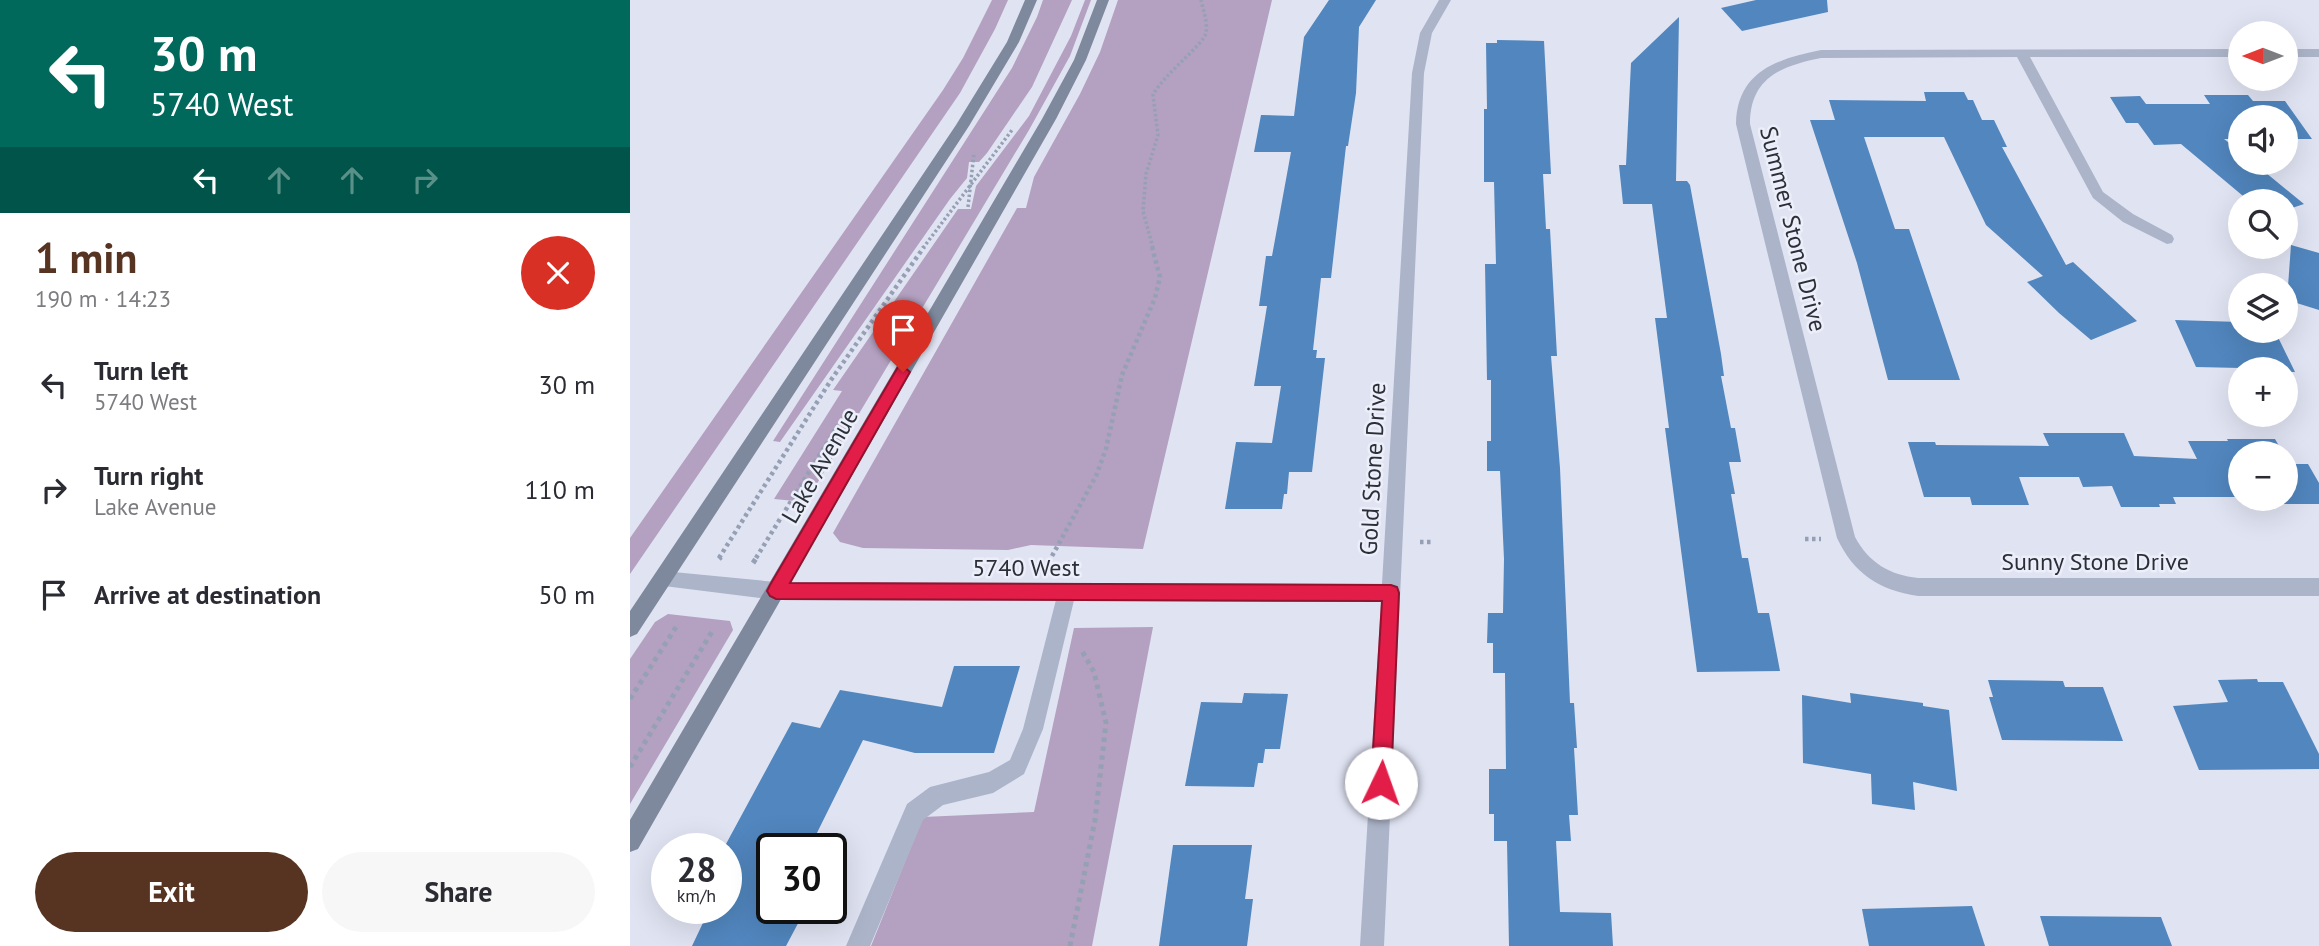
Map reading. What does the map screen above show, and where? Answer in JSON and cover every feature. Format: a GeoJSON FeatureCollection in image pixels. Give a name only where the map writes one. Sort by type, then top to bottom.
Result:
{"type":"FeatureCollection","features":[{"type":"Feature","properties":{"kind":"street"},"geometry":{"type":"LineString","coordinates":[[630,628],[969,115],[1013,42],[1031,0]]}},
{"type":"Feature","properties":{"kind":"street","name":"Lake Avenue"},"geometry":{"type":"LineString","coordinates":[[630,841],[1054,109],[1080,60],[1103,0]]}},
{"type":"Feature","properties":{"kind":"street","name":"Gold Stone Drive"},"geometry":{"type":"LineString","coordinates":[[1373,946],[1418,74],[1426,33],[1445,0]]}},
{"type":"Feature","properties":{"kind":"street","name":"Summer Stone Drive"},"geometry":{"type":"LineString","coordinates":[[1872,574],[1856,557],[1846,538],[1746,137],[1743,103],[1753,84],[1762,75],[1788,61],[1840,53],[2228,53]]}},
{"type":"Feature","properties":{"kind":"street"},"geometry":{"type":"LineString","coordinates":[[2021,53],[2098,195],[2128,218],[2167,239]]}},
{"type":"Feature","properties":{"kind":"street"},"geometry":{"type":"LineString","coordinates":[[2298,53],[2319,53]]}},
{"type":"Feature","properties":{"kind":"street","name":"Sunny Stone Drive"},"geometry":{"type":"LineString","coordinates":[[1872,574],[1895,583],[1918,587],[2319,587]]}},
{"type":"Feature","properties":{"kind":"street","name":"5740 West"},"geometry":{"type":"LineString","coordinates":[[663,579],[776,591],[1391,593]]}},
{"type":"Feature","properties":{"kind":"street"},"geometry":{"type":"LineString","coordinates":[[858,946],[915,812],[938,795],[993,782],[1017,767],[1033,729],[1067,592]]}},
{"type":"Feature","properties":{"kind":"path"},"geometry":{"type":"LineString","coordinates":[[1052,556],[1096,477],[1106,449],[1122,375],[1155,298],[1160,277],[1143,211],[1146,174],[1158,135],[1153,95],[1170,70],[1203,40],[1208,31],[1201,0]]}},
{"type":"Feature","properties":{"kind":"path"},"geometry":{"type":"LineString","coordinates":[[715,566],[864,330],[934,230],[1016,125]]}},
{"type":"Feature","properties":{"kind":"path"},"geometry":{"type":"LineString","coordinates":[[964,217],[972,182],[975,150]]}},
{"type":"Feature","properties":{"kind":"path"},"geometry":{"type":"LineString","coordinates":[[750,569],[841,421]]}},
{"type":"Feature","properties":{"kind":"path"},"geometry":{"type":"LineString","coordinates":[[630,699],[676,626]]}},
{"type":"Feature","properties":{"kind":"path"},"geometry":{"type":"LineString","coordinates":[[630,767],[713,630]]}},
{"type":"Feature","properties":{"kind":"path"},"geometry":{"type":"LineString","coordinates":[[1070,946],[1095,820],[1106,723],[1094,672],[1082,651]]}},
{"type":"Feature","properties":{"kind":"shaded area"},"geometry":{"type":"Polygon","coordinates":[[[992,0],[1008,0],[960,93],[630,574],[630,538],[943,90],[963,58],[992,0]]]}},
{"type":"Feature","properties":{"kind":"shaded area"},"geometry":{"type":"Polygon","coordinates":[[[1043,0],[1072,0],[1032,87],[987,153],[979,162],[969,162],[967,178],[780,442],[773,441],[1012,68],[1043,0]]]}},
{"type":"Feature","properties":{"kind":"shaded area"},"geometry":{"type":"Polygon","coordinates":[[[1085,0],[1091,0],[1070,56],[1029,130],[806,502],[774,499],[842,391],[833,390],[958,209],[971,209],[976,186],[1029,116],[1071,36],[1085,0]]]}},
{"type":"Feature","properties":{"kind":"shaded area"},"geometry":{"type":"Polygon","coordinates":[[[1118,0],[1272,0],[1143,549],[1031,545],[1008,550],[863,548],[840,542],[833,533],[1017,208],[1026,208],[1034,177],[1100,52],[1118,0]]]}},
{"type":"Feature","properties":{"kind":"shaded area"},"geometry":{"type":"Polygon","coordinates":[[[668,614],[730,621],[733,630],[630,804],[630,659],[655,622],[668,614]]]}},
{"type":"Feature","properties":{"kind":"shaded area"},"geometry":{"type":"Polygon","coordinates":[[[1153,627],[1092,946],[871,946],[923,817],[1034,812],[1074,628],[1153,627]]]}},
{"type":"Feature","properties":{"kind":"building"},"geometry":{"type":"Polygon","coordinates":[[[1329,0],[1376,0],[1359,27],[1356,93],[1346,146],[1331,278],[1321,278],[1313,350],[1317,350],[1316,358],[1325,358],[1312,472],[1289,472],[1287,494],[1284,494],[1282,509],[1225,509],[1236,442],[1272,443],[1281,386],[1254,386],[1267,306],[1259,306],[1266,256],[1272,256],[1291,152],[1254,152],[1261,115],[1294,116],[1304,37],[1329,0]]]}},
{"type":"Feature","properties":{"kind":"building"},"geometry":{"type":"Polygon","coordinates":[[[1756,0],[1827,0],[1828,12],[1742,31],[1721,8],[1756,0]]]}},
{"type":"Feature","properties":{"kind":"building"},"geometry":{"type":"Polygon","coordinates":[[[1679,17],[1676,181],[1687,181],[1690,185],[1721,354],[1724,376],[1721,376],[1741,462],[1729,462],[1735,494],[1731,494],[1742,558],[1748,558],[1758,613],[1769,613],[1780,671],[1697,672],[1665,428],[1669,428],[1655,318],[1667,318],[1652,204],[1623,204],[1619,165],[1626,165],[1631,63],[1679,17]]]}},
{"type":"Feature","properties":{"kind":"building"},"geometry":{"type":"Polygon","coordinates":[[[1497,40],[1544,41],[1551,174],[1543,174],[1546,229],[1550,229],[1557,356],[1551,356],[1560,468],[1570,703],[1574,703],[1577,748],[1574,748],[1578,815],[1569,815],[1571,841],[1556,841],[1560,912],[1611,913],[1613,946],[1509,946],[1507,841],[1494,841],[1494,814],[1489,814],[1489,769],[1506,769],[1505,673],[1493,673],[1493,643],[1487,643],[1488,613],[1503,613],[1504,559],[1500,471],[1487,471],[1487,441],[1491,441],[1491,380],[1487,380],[1485,264],[1496,264],[1494,182],[1484,182],[1484,109],[1487,109],[1486,43],[1497,43],[1497,40]]]}},
{"type":"Feature","properties":{"kind":"building"},"geometry":{"type":"Polygon","coordinates":[[[1924,92],[1964,92],[1968,100],[1973,100],[1982,120],[1994,120],[2007,147],[2002,147],[2066,265],[2073,262],[2137,321],[2091,340],[2059,313],[2027,282],[2043,276],[1986,225],[1944,137],[1864,137],[1895,229],[1909,229],[1960,380],[1888,380],[1857,263],[1810,120],[1835,120],[1829,100],[1926,101],[1924,92]]]}},
{"type":"Feature","properties":{"kind":"building"},"geometry":{"type":"Polygon","coordinates":[[[2204,95],[2248,95],[2253,101],[2285,101],[2288,105],[2228,105],[2228,139],[2224,139],[2228,142],[2228,175],[2269,175],[2286,189],[2235,189],[2181,144],[2154,145],[2138,123],[2126,123],[2110,97],[2140,96],[2146,104],[2210,104],[2204,95]]]}},
{"type":"Feature","properties":{"kind":"building"},"geometry":{"type":"Polygon","coordinates":[[[2298,119],[2312,139],[2298,139],[2298,119]]]}},
{"type":"Feature","properties":{"kind":"building"},"geometry":{"type":"Polygon","coordinates":[[[2298,247],[2319,253],[2319,310],[2298,303],[2298,273],[2289,273],[2290,259],[2298,259],[2298,247]]]}},
{"type":"Feature","properties":{"kind":"building"},"geometry":{"type":"Polygon","coordinates":[[[2175,320],[2228,322],[2228,343],[2281,343],[2288,357],[2228,357],[2228,368],[2196,367],[2175,320]]]}},
{"type":"Feature","properties":{"kind":"building"},"geometry":{"type":"Polygon","coordinates":[[[2043,433],[2124,433],[2134,456],[2197,459],[2188,441],[2228,441],[2228,497],[2173,497],[2176,504],[2159,504],[2160,507],[2121,507],[2112,486],[2083,487],[2079,477],[2019,477],[2029,505],[1972,505],[1970,497],[1924,497],[1908,442],[1935,442],[1936,445],[2049,446],[2043,433]]]}},
{"type":"Feature","properties":{"kind":"building"},"geometry":{"type":"Polygon","coordinates":[[[2227,439],[2275,439],[2276,441],[2227,439]]]}},
{"type":"Feature","properties":{"kind":"building"},"geometry":{"type":"Polygon","coordinates":[[[2298,464],[2308,464],[2319,483],[2319,504],[2298,504],[2298,464]]]}},
{"type":"Feature","properties":{"kind":"building"},"geometry":{"type":"Polygon","coordinates":[[[954,666],[1020,666],[994,753],[915,753],[863,740],[817,833],[756,833],[756,924],[798,924],[786,946],[692,946],[702,924],[742,924],[742,833],[732,833],[792,722],[820,728],[840,690],[942,707],[954,666]]]}},
{"type":"Feature","properties":{"kind":"building"},"geometry":{"type":"Polygon","coordinates":[[[2257,679],[2258,682],[2283,682],[2319,754],[2319,769],[2199,770],[2173,706],[2228,702],[2218,680],[2257,679]]]}},
{"type":"Feature","properties":{"kind":"building"},"geometry":{"type":"Polygon","coordinates":[[[1988,680],[2063,681],[2065,687],[2103,687],[2123,741],[2002,740],[1989,697],[1993,697],[1988,680]]]}},
{"type":"Feature","properties":{"kind":"building"},"geometry":{"type":"Polygon","coordinates":[[[1244,693],[1288,694],[1280,749],[1265,749],[1263,763],[1258,763],[1254,787],[1185,786],[1201,702],[1242,703],[1244,693]]]}},
{"type":"Feature","properties":{"kind":"building"},"geometry":{"type":"Polygon","coordinates":[[[1850,693],[1923,703],[1923,706],[1949,710],[1957,791],[1913,782],[1915,810],[1872,804],[1871,774],[1803,763],[1802,695],[1851,703],[1850,693]]]}},
{"type":"Feature","properties":{"kind":"building"},"geometry":{"type":"Polygon","coordinates":[[[1173,845],[1252,845],[1245,899],[1253,899],[1247,946],[1159,946],[1173,845]]]}},
{"type":"Feature","properties":{"kind":"building"},"geometry":{"type":"Polygon","coordinates":[[[1972,906],[1985,946],[1869,946],[1862,909],[1972,906]]]}},
{"type":"Feature","properties":{"kind":"building"},"geometry":{"type":"Polygon","coordinates":[[[2040,916],[2161,917],[2172,946],[2049,946],[2040,916]]]}},
{"type":"Feature","properties":{"kind":"route"},"geometry":{"type":"LineString","coordinates":[[903,372],[776,591],[1391,593],[1381,783]]}}]}
